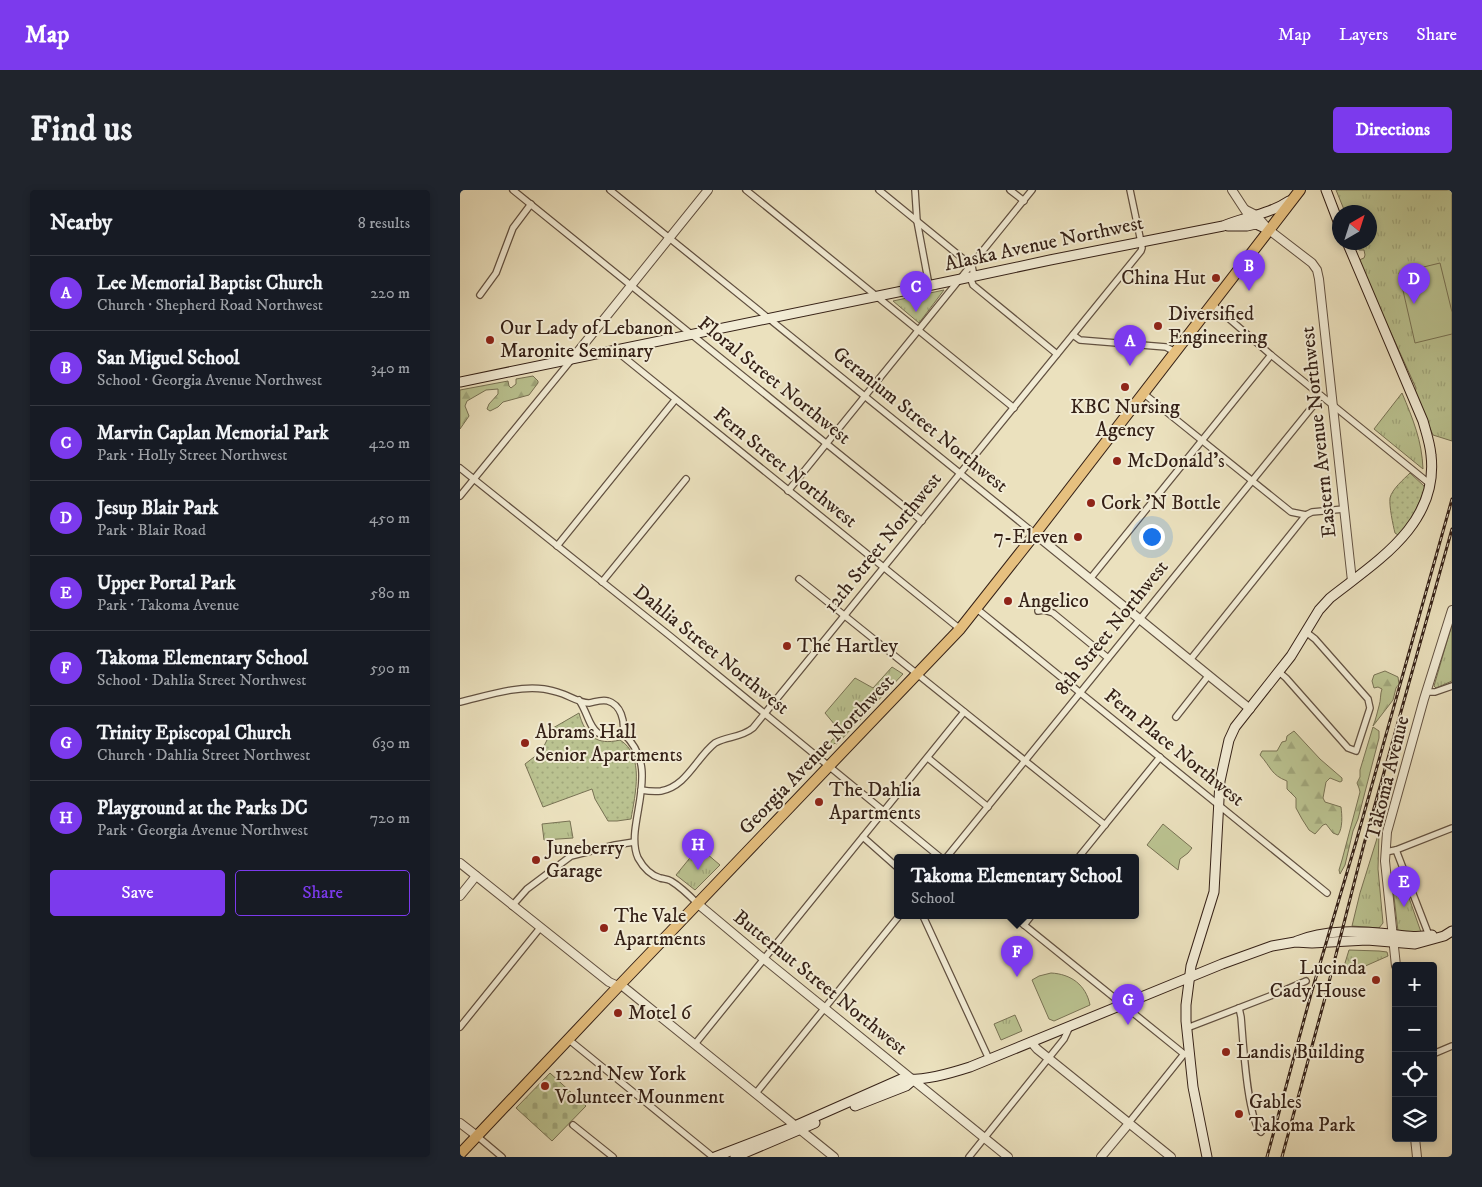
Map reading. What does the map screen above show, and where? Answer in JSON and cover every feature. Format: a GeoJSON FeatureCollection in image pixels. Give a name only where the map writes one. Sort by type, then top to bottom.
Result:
{"type":"FeatureCollection","features":[{"type":"Feature","properties":{"kind":"highway","name":"Georgia Avenue Northwest"},"geometry":{"type":"LineString","coordinates":[[460,1154],[960,629],[1300,190]]}},
{"type":"Feature","properties":{"kind":"main road"},"geometry":{"type":"LineString","coordinates":[[1326,190],[1332,205]]}},
{"type":"Feature","properties":{"kind":"main road","name":"Alaska Avenue Northwest"},"geometry":{"type":"LineString","coordinates":[[460,382],[1141,242],[1223,226],[1247,226],[1252,216],[1279,208],[1293,199]]}},
{"type":"Feature","properties":{"kind":"main road"},"geometry":{"type":"LineString","coordinates":[[1252,216],[1269,230]]}},
{"type":"Feature","properties":{"kind":"main road"},"geometry":{"type":"LineString","coordinates":[[1207,1157],[1194,1099],[1187,1054],[1186,1013],[1191,966],[1214,892],[1221,776],[1230,738],[1234,730],[1292,656],[1323,605],[1382,558],[1408,532],[1422,508],[1430,484],[1431,456],[1423,421],[1350,250]]}},
{"type":"Feature","properties":{"kind":"main road"},"geometry":{"type":"LineString","coordinates":[[714,1157],[840,1112],[906,1086],[913,1080],[957,1071],[989,1059],[1260,950],[1295,942],[1317,943],[1393,938],[1415,944],[1430,938],[1444,936],[1450,931]]}},
{"type":"Feature","properties":{"kind":"main road"},"geometry":{"type":"LineString","coordinates":[[734,1157],[798,1128]]}},
{"type":"Feature","properties":{"kind":"street","name":"Floral Street Northwest"},"geometry":{"type":"LineString","coordinates":[[513,190],[922,522]]}},
{"type":"Feature","properties":{"kind":"street","name":"Geranium Street Northwest"},"geometry":{"type":"LineString","coordinates":[[610,190],[1250,709]]}},
{"type":"Feature","properties":{"kind":"street"},"geometry":{"type":"LineString","coordinates":[[460,496],[708,190]]}},
{"type":"Feature","properties":{"kind":"street"},"geometry":{"type":"LineString","coordinates":[[746,190],[1014,408]]}},
{"type":"Feature","properties":{"kind":"street"},"geometry":{"type":"LineString","coordinates":[[879,190],[972,266]]}},
{"type":"Feature","properties":{"kind":"street"},"geometry":{"type":"LineString","coordinates":[[915,190],[917,221],[929,285]]}},
{"type":"Feature","properties":{"kind":"street"},"geometry":{"type":"LineString","coordinates":[[1010,190],[1024,201]]}},
{"type":"Feature","properties":{"kind":"street"},"geometry":{"type":"LineString","coordinates":[[788,491],[1032,190]]}},
{"type":"Feature","properties":{"kind":"street"},"geometry":{"type":"LineString","coordinates":[[1130,190],[1141,242]]}},
{"type":"Feature","properties":{"kind":"street"},"geometry":{"type":"LineString","coordinates":[[1232,190],[1252,216]]}},
{"type":"Feature","properties":{"kind":"street"},"geometry":{"type":"LineString","coordinates":[[480,295],[496,273],[515,225],[531,204]]}},
{"type":"Feature","properties":{"kind":"street","name":"Eastern Avenue Northwest"},"geometry":{"type":"LineString","coordinates":[[1269,230],[1317,270],[1352,581]]}},
{"type":"Feature","properties":{"kind":"street","name":"12th Street Northwest"},"geometry":{"type":"LineString","coordinates":[[641,790],[661,791],[675,785],[683,780],[712,745],[721,740],[746,733],[756,725],[1141,251],[1141,242]]}},
{"type":"Feature","properties":{"kind":"street"},"geometry":{"type":"LineString","coordinates":[[972,266],[973,285],[1057,354]]}},
{"type":"Feature","properties":{"kind":"street"},"geometry":{"type":"LineString","coordinates":[[1212,304],[1271,355],[1430,484]]}},
{"type":"Feature","properties":{"kind":"street"},"geometry":{"type":"LineString","coordinates":[[1073,335],[1080,340],[1166,347],[1175,352]]}},
{"type":"Feature","properties":{"kind":"street","name":"Fern Street Northwest"},"geometry":{"type":"LineString","coordinates":[[614,350],[960,629]]}},
{"type":"Feature","properties":{"kind":"street"},"geometry":{"type":"LineString","coordinates":[[1090,579],[1271,355]]}},
{"type":"Feature","properties":{"kind":"street"},"geometry":{"type":"LineString","coordinates":[[1143,393],[1287,509],[1295,514],[1306,515]]}},
{"type":"Feature","properties":{"kind":"street","name":"8th Street Northwest"},"geometry":{"type":"LineString","coordinates":[[949,854],[1321,396]]}},
{"type":"Feature","properties":{"kind":"street"},"geometry":{"type":"LineString","coordinates":[[557,546],[675,400]]}},
{"type":"Feature","properties":{"kind":"street","name":"Dahlia Street Northwest"},"geometry":{"type":"LineString","coordinates":[[460,468],[936,854]]}},
{"type":"Feature","properties":{"kind":"street"},"geometry":{"type":"LineString","coordinates":[[602,582],[686,479]]}},
{"type":"Feature","properties":{"kind":"street"},"geometry":{"type":"LineString","coordinates":[[1190,660],[1306,515],[1312,512],[1344,509]]}},
{"type":"Feature","properties":{"kind":"street"},"geometry":{"type":"LineString","coordinates":[[799,578],[1104,825]]}},
{"type":"Feature","properties":{"kind":"street","name":"Fern Place Northwest"},"geometry":{"type":"LineString","coordinates":[[977,609],[1328,893]]}},
{"type":"Feature","properties":{"kind":"street"},"geometry":{"type":"LineString","coordinates":[[1038,611],[1044,610],[1053,613],[1108,658]]}},
{"type":"Feature","properties":{"kind":"street","name":"Takoma Avenue"},"geometry":{"type":"LineString","coordinates":[[1430,938],[1396,850],[1385,852],[1387,832],[1452,610]]}},
{"type":"Feature","properties":{"kind":"street"},"geometry":{"type":"LineString","coordinates":[[1279,672],[1348,748],[1356,751],[1370,708],[1368,699],[1315,639],[1306,632]]}},
{"type":"Feature","properties":{"kind":"street"},"geometry":{"type":"LineString","coordinates":[[1176,716],[1209,675]]}},
{"type":"Feature","properties":{"kind":"street"},"geometry":{"type":"LineString","coordinates":[[1427,692],[1435,692],[1452,686]]}},
{"type":"Feature","properties":{"kind":"street"},"geometry":{"type":"LineString","coordinates":[[460,702],[534,688],[557,692],[579,700],[591,702],[608,701],[617,707],[622,715],[623,733],[608,736],[600,734],[589,724],[579,700]]}},
{"type":"Feature","properties":{"kind":"street"},"geometry":{"type":"LineString","coordinates":[[585,711],[591,702]]}},
{"type":"Feature","properties":{"kind":"street"},"geometry":{"type":"LineString","coordinates":[[695,1044],[964,712]]}},
{"type":"Feature","properties":{"kind":"street","name":"Butternut Street Northwest"},"geometry":{"type":"LineString","coordinates":[[623,733],[636,748],[641,760],[641,790],[634,842],[638,857],[647,870],[656,877],[672,881],[764,959],[1008,1157]]}},
{"type":"Feature","properties":{"kind":"street"},"geometry":{"type":"LineString","coordinates":[[1081,854],[1160,757]]}},
{"type":"Feature","properties":{"kind":"street"},"geometry":{"type":"LineString","coordinates":[[928,758],[988,807]]}},
{"type":"Feature","properties":{"kind":"street"},"geometry":{"type":"LineString","coordinates":[[1396,850],[1452,828]]}},
{"type":"Feature","properties":{"kind":"street"},"geometry":{"type":"LineString","coordinates":[[863,838],[894,865]]}},
{"type":"Feature","properties":{"kind":"street"},"geometry":{"type":"LineString","coordinates":[[512,906],[527,889],[571,856],[634,842]]}},
{"type":"Feature","properties":{"kind":"street"},"geometry":{"type":"LineString","coordinates":[[1385,852],[1396,962]]}},
{"type":"Feature","properties":{"kind":"street"},"geometry":{"type":"LineString","coordinates":[[460,863],[609,982],[619,985],[695,1044],[834,1157]]}},
{"type":"Feature","properties":{"kind":"street"},"geometry":{"type":"LineString","coordinates":[[460,896],[476,876]]}},
{"type":"Feature","properties":{"kind":"street"},"geometry":{"type":"LineString","coordinates":[[756,1093],[897,919]]}},
{"type":"Feature","properties":{"kind":"street"},"geometry":{"type":"LineString","coordinates":[[924,919],[989,1059]]}},
{"type":"Feature","properties":{"kind":"street"},"geometry":{"type":"LineString","coordinates":[[1017,919],[1122,1005],[1187,1054],[1101,1157]]}},
{"type":"Feature","properties":{"kind":"street"},"geometry":{"type":"LineString","coordinates":[[1024,925],[1029,919]]}},
{"type":"Feature","properties":{"kind":"street"},"geometry":{"type":"LineString","coordinates":[[460,1027],[540,928]]}},
{"type":"Feature","properties":{"kind":"street"},"geometry":{"type":"LineString","coordinates":[[1187,1028],[1306,981]]}},
{"type":"Feature","properties":{"kind":"street"},"geometry":{"type":"LineString","coordinates":[[1239,1008],[1250,1100],[1256,1127],[1261,1132]]}},
{"type":"Feature","properties":{"kind":"street"},"geometry":{"type":"LineString","coordinates":[[969,1157],[1064,1039],[1070,1026]]}},
{"type":"Feature","properties":{"kind":"street"},"geometry":{"type":"LineString","coordinates":[[568,1039],[714,1157]]}},
{"type":"Feature","properties":{"kind":"street"},"geometry":{"type":"LineString","coordinates":[[1032,1042],[1037,1049],[1127,1125],[1171,1157]]}},
{"type":"Feature","properties":{"kind":"street"},"geometry":{"type":"LineString","coordinates":[[1437,1052],[1452,1046]]}},
{"type":"Feature","properties":{"kind":"street"},"geometry":{"type":"LineString","coordinates":[[460,1123],[502,1157]]}},
{"type":"Feature","properties":{"kind":"street"},"geometry":{"type":"LineString","coordinates":[[574,1125],[613,1157]]}},
{"type":"Feature","properties":{"kind":"street"},"geometry":{"type":"LineString","coordinates":[[1415,1142],[1417,1157]]}},
{"type":"Feature","properties":{"kind":"green space"},"geometry":{"type":"Polygon","coordinates":[[[1336,190],[1452,190],[1452,441],[1433,435],[1415,393],[1416,388],[1359,260],[1364,258],[1364,250],[1377,250],[1377,205],[1342,205],[1336,190]]]}},
{"type":"Feature","properties":{"kind":"green space"},"geometry":{"type":"Polygon","coordinates":[[[1440,263],[1452,312],[1452,334],[1415,343],[1399,273],[1440,263]]]}},
{"type":"Feature","properties":{"kind":"green space"},"geometry":{"type":"Polygon","coordinates":[[[944,290],[919,323],[893,301],[944,290]]]}},
{"type":"Feature","properties":{"kind":"green space"},"geometry":{"type":"Polygon","coordinates":[[[533,376],[538,383],[529,395],[503,402],[490,411],[487,409],[498,394],[498,389],[486,390],[467,401],[465,406],[469,416],[460,429],[460,390],[508,381],[511,388],[516,384],[516,379],[533,376]]]}},
{"type":"Feature","properties":{"kind":"green space"},"geometry":{"type":"Polygon","coordinates":[[[1402,393],[1419,440],[1423,469],[1374,429],[1402,393]]]}},
{"type":"Feature","properties":{"kind":"green space"},"geometry":{"type":"Polygon","coordinates":[[[1410,473],[1425,489],[1410,523],[1398,535],[1395,533],[1393,525],[1390,498],[1396,488],[1410,473]]]}},
{"type":"Feature","properties":{"kind":"green space"},"geometry":{"type":"Polygon","coordinates":[[[1452,624],[1452,681],[1436,688],[1434,686],[1452,624]]]}},
{"type":"Feature","properties":{"kind":"green space"},"geometry":{"type":"Polygon","coordinates":[[[892,667],[903,674],[837,744],[835,743],[831,747],[828,745],[840,731],[825,713],[855,678],[873,688],[892,667]]]}},
{"type":"Feature","properties":{"kind":"green space"},"geometry":{"type":"Polygon","coordinates":[[[1385,671],[1398,677],[1399,684],[1393,700],[1373,726],[1380,704],[1382,689],[1374,688],[1372,681],[1374,675],[1385,671]]]}},
{"type":"Feature","properties":{"kind":"green space"},"geometry":{"type":"Polygon","coordinates":[[[579,713],[588,733],[593,737],[604,741],[620,740],[633,755],[636,765],[636,787],[631,819],[608,821],[595,799],[592,789],[543,807],[525,764],[538,754],[553,728],[579,713]]]}},
{"type":"Feature","properties":{"kind":"green space"},"geometry":{"type":"Polygon","coordinates":[[[1373,727],[1379,731],[1379,738],[1345,865],[1340,874],[1339,870],[1360,792],[1357,783],[1373,727]]]}},
{"type":"Feature","properties":{"kind":"green space"},"geometry":{"type":"Polygon","coordinates":[[[1294,731],[1320,759],[1342,778],[1340,782],[1330,778],[1326,782],[1323,798],[1325,802],[1341,807],[1342,818],[1338,835],[1333,833],[1326,824],[1315,834],[1309,830],[1296,808],[1296,798],[1287,789],[1287,781],[1274,773],[1260,755],[1262,751],[1277,751],[1282,742],[1286,741],[1287,736],[1294,731]]]}},
{"type":"Feature","properties":{"kind":"green space"},"geometry":{"type":"Polygon","coordinates":[[[570,821],[573,838],[544,840],[542,824],[570,821]]]}},
{"type":"Feature","properties":{"kind":"green space"},"geometry":{"type":"Polygon","coordinates":[[[1163,824],[1192,848],[1180,859],[1178,870],[1147,845],[1163,824]]]}},
{"type":"Feature","properties":{"kind":"green space"},"geometry":{"type":"Polygon","coordinates":[[[1379,832],[1378,869],[1383,923],[1379,928],[1352,926],[1360,893],[1379,832]]]}},
{"type":"Feature","properties":{"kind":"green space"},"geometry":{"type":"Polygon","coordinates":[[[698,848],[720,865],[695,890],[676,875],[698,848]]]}},
{"type":"Feature","properties":{"kind":"green space"},"geometry":{"type":"Polygon","coordinates":[[[1402,878],[1421,932],[1398,931],[1392,880],[1402,878]]]}},
{"type":"Feature","properties":{"kind":"green space"},"geometry":{"type":"Polygon","coordinates":[[[1349,950],[1387,952],[1388,956],[1345,975],[1345,963],[1349,950]]]}},
{"type":"Feature","properties":{"kind":"green space"},"geometry":{"type":"Polygon","coordinates":[[[1051,973],[1071,978],[1081,986],[1090,1005],[1054,1021],[1049,1019],[1032,980],[1051,973]]]}},
{"type":"Feature","properties":{"kind":"green space"},"geometry":{"type":"Polygon","coordinates":[[[1015,1015],[1022,1031],[1001,1040],[994,1024],[1015,1015]]]}},
{"type":"Feature","properties":{"kind":"green space"},"geometry":{"type":"Polygon","coordinates":[[[550,1073],[586,1106],[552,1141],[516,1108],[550,1073]]]}},
{"type":"Feature","properties":{"kind":"railway"},"geometry":{"type":"LineString","coordinates":[[1267,1157],[1311,994],[1356,842],[1452,499]]}},
{"type":"Feature","properties":{"kind":"railway"},"geometry":{"type":"LineString","coordinates":[[1282,1157],[1364,844],[1452,529]]}},
{"type":"Feature","properties":{"kind":"place","name":"China Hut"},"geometry":{"type":"Point","coordinates":[1216,278]}},
{"type":"Feature","properties":{"kind":"place","name":"San Miguel School"},"geometry":{"type":"Point","coordinates":[1249,291]}},
{"type":"Feature","properties":{"kind":"place","name":"Jesup Blair Park"},"geometry":{"type":"Point","coordinates":[1414,304]}},
{"type":"Feature","properties":{"kind":"place","name":"Marvin Caplan Memorial Park"},"geometry":{"type":"Point","coordinates":[916,312]}},
{"type":"Feature","properties":{"kind":"place","name":"Diversified Engineering"},"geometry":{"type":"Point","coordinates":[1158,326]}},
{"type":"Feature","properties":{"kind":"place","name":"Our Lady of Lebanon Maronite Seminary"},"geometry":{"type":"Point","coordinates":[490,340]}},
{"type":"Feature","properties":{"kind":"place","name":"Lee Memorial Baptist Church"},"geometry":{"type":"Point","coordinates":[1130,366]}},
{"type":"Feature","properties":{"kind":"place","name":"KBC Nursing Agency"},"geometry":{"type":"Point","coordinates":[1125,387]}},
{"type":"Feature","properties":{"kind":"place","name":"McDonald's"},"geometry":{"type":"Point","coordinates":[1117,461]}},
{"type":"Feature","properties":{"kind":"place","name":"Cork 'N Bottle"},"geometry":{"type":"Point","coordinates":[1091,503]}},
{"type":"Feature","properties":{"kind":"place","name":"7-Eleven"},"geometry":{"type":"Point","coordinates":[1078,537]}},
{"type":"Feature","properties":{"kind":"place","name":"Angelico"},"geometry":{"type":"Point","coordinates":[1008,601]}},
{"type":"Feature","properties":{"kind":"place","name":"The Hartley"},"geometry":{"type":"Point","coordinates":[787,646]}},
{"type":"Feature","properties":{"kind":"place","name":"Abrams Hall Senior Apartments"},"geometry":{"type":"Point","coordinates":[525,743]}},
{"type":"Feature","properties":{"kind":"place","name":"The Dahlia Apartments"},"geometry":{"type":"Point","coordinates":[819,802]}},
{"type":"Feature","properties":{"kind":"place","name":"Juneberry Garage"},"geometry":{"type":"Point","coordinates":[536,860]}},
{"type":"Feature","properties":{"kind":"place","name":"Playground at the Parks DC"},"geometry":{"type":"Point","coordinates":[698,870]}},
{"type":"Feature","properties":{"kind":"place","name":"Upper Portal Park"},"geometry":{"type":"Point","coordinates":[1404,907]}},
{"type":"Feature","properties":{"kind":"place","name":"The Vale Apartments"},"geometry":{"type":"Point","coordinates":[604,928]}},
{"type":"Feature","properties":{"kind":"place","name":"Takoma Elementary School"},"geometry":{"type":"Point","coordinates":[1017,977]}},
{"type":"Feature","properties":{"kind":"place","name":"Lucinda Cady House"},"geometry":{"type":"Point","coordinates":[1376,980]}},
{"type":"Feature","properties":{"kind":"place","name":"Motel 6"},"geometry":{"type":"Point","coordinates":[618,1013]}},
{"type":"Feature","properties":{"kind":"place","name":"Trinity Episcopal Church"},"geometry":{"type":"Point","coordinates":[1128,1025]}},
{"type":"Feature","properties":{"kind":"place","name":"Landis Building"},"geometry":{"type":"Point","coordinates":[1226,1052]}},
{"type":"Feature","properties":{"kind":"place","name":"122nd New York Volunteer Mounment"},"geometry":{"type":"Point","coordinates":[545,1086]}},
{"type":"Feature","properties":{"kind":"place","name":"Gables Takoma Park"},"geometry":{"type":"Point","coordinates":[1239,1114]}}]}
